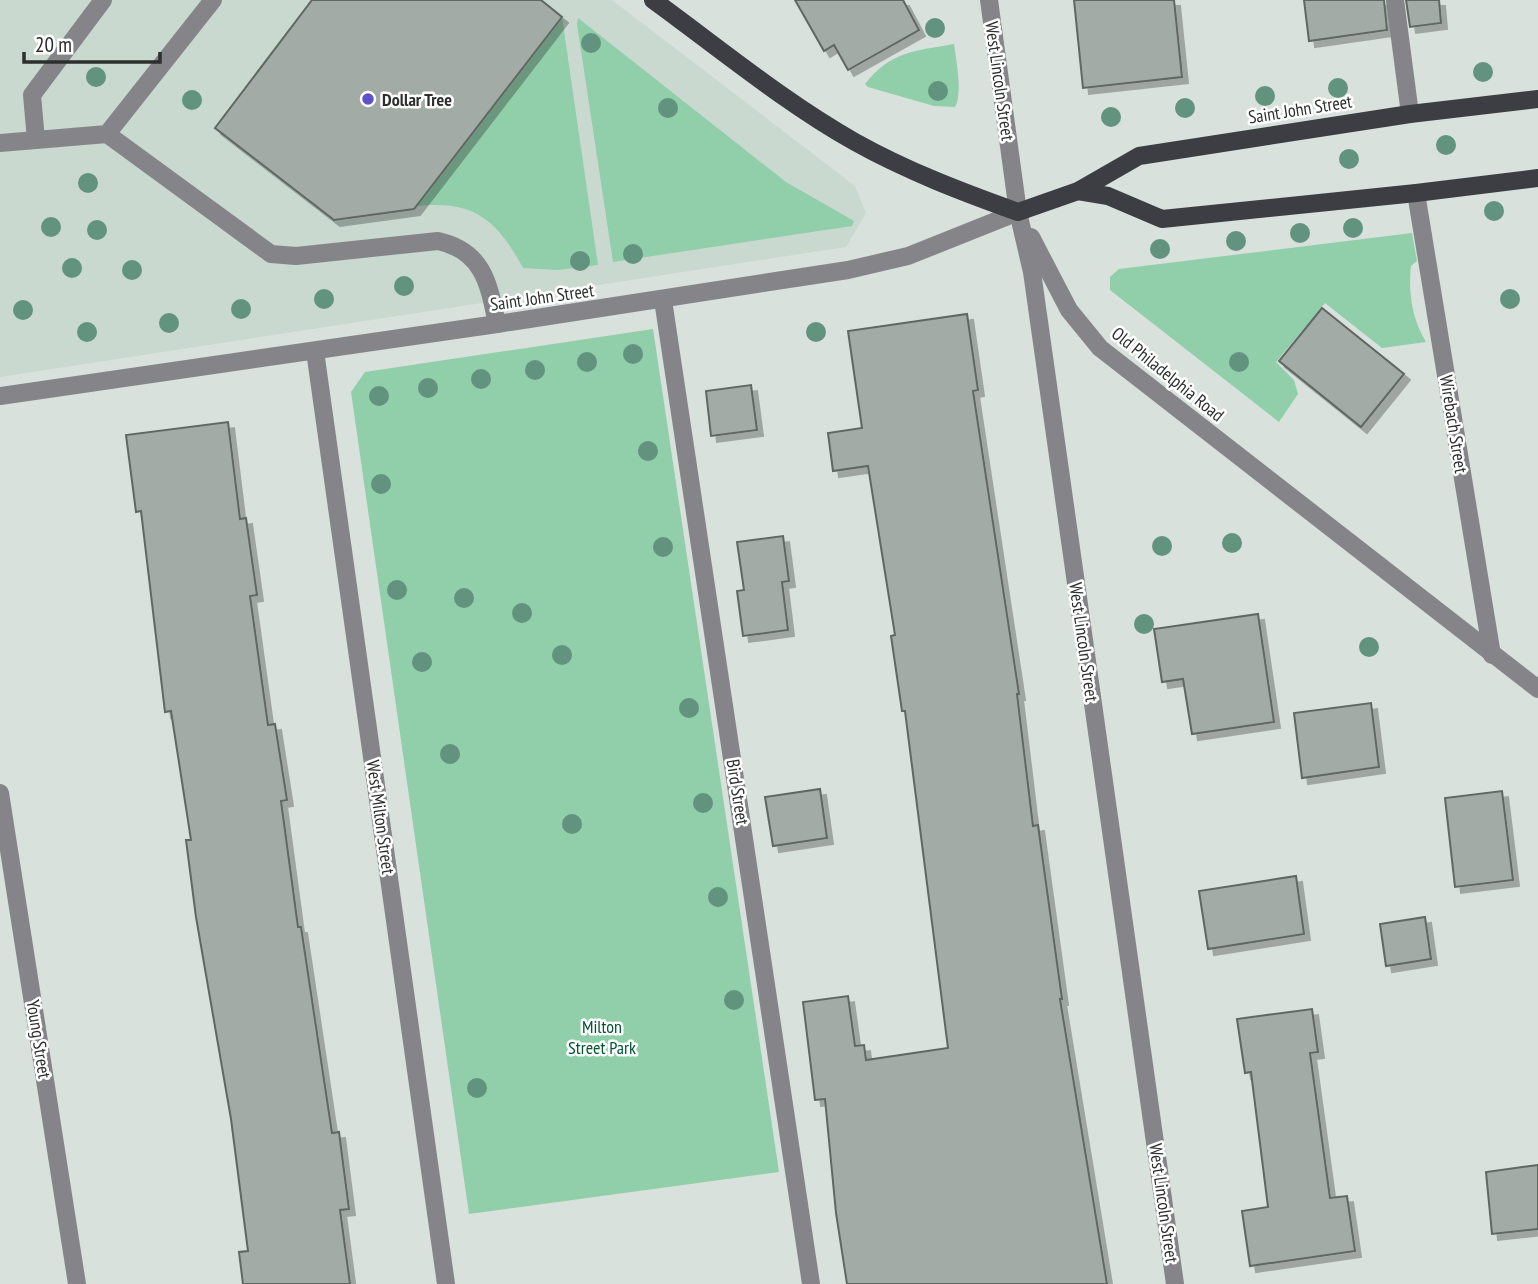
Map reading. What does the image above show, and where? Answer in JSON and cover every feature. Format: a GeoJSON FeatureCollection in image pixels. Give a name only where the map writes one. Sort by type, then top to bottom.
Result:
{"type":"FeatureCollection","features":[{"type":"Feature","properties":{"kind":"main road"},"geometry":{"type":"LineString","coordinates":[[653,0],[779,92],[854,141],[913,172],[1018,212]]}},
{"type":"Feature","properties":{"kind":"main road","name":"Saint John Street"},"geometry":{"type":"LineString","coordinates":[[1018,212],[1078,191],[1139,156],[1410,114],[1538,99]]}},
{"type":"Feature","properties":{"kind":"main road"},"geometry":{"type":"LineString","coordinates":[[1078,191],[1108,196],[1162,219],[1538,178]]}},
{"type":"Feature","properties":{"kind":"street"},"geometry":{"type":"LineString","coordinates":[[36,140],[32,95],[103,0]]}},
{"type":"Feature","properties":{"kind":"street"},"geometry":{"type":"LineString","coordinates":[[107,134],[213,0]]}},
{"type":"Feature","properties":{"kind":"street","name":"West Lincoln Street"},"geometry":{"type":"LineString","coordinates":[[989,0],[1018,212],[1032,272],[1175,1284]]}},
{"type":"Feature","properties":{"kind":"street"},"geometry":{"type":"LineString","coordinates":[[1395,0],[1410,114]]}},
{"type":"Feature","properties":{"kind":"street"},"geometry":{"type":"LineString","coordinates":[[0,143],[107,134],[261,248],[282,257],[438,241],[454,244],[467,254],[485,276],[498,324]]}},
{"type":"Feature","properties":{"kind":"street","name":"Wirebach Street"},"geometry":{"type":"LineString","coordinates":[[1416,193],[1492,654]]}},
{"type":"Feature","properties":{"kind":"street","name":"Saint John Street"},"geometry":{"type":"LineString","coordinates":[[0,396],[848,271],[908,256],[1018,212]]}},
{"type":"Feature","properties":{"kind":"street","name":"Old Philadelphia Road"},"geometry":{"type":"LineString","coordinates":[[1018,212],[1069,310],[1100,348],[1538,689]]}},
{"type":"Feature","properties":{"kind":"street","name":"Bird Street"},"geometry":{"type":"LineString","coordinates":[[663,300],[811,1284]]}},
{"type":"Feature","properties":{"kind":"street","name":"West Milton Street"},"geometry":{"type":"LineString","coordinates":[[316,351],[446,1284]]}},
{"type":"Feature","properties":{"kind":"street","name":"Young Street"},"geometry":{"type":"LineString","coordinates":[[0,793],[77,1284]]}},
{"type":"Feature","properties":{"kind":"shaded area"},"geometry":{"type":"Polygon","coordinates":[[[0,0],[612,0],[855,186],[866,213],[846,247],[0,377],[0,0]]]}},
{"type":"Feature","properties":{"kind":"green space"},"geometry":{"type":"Polygon","coordinates":[[[562,17],[598,265],[558,270],[523,268],[503,236],[481,216],[453,206],[416,206],[562,17]]]}},
{"type":"Feature","properties":{"kind":"green space"},"geometry":{"type":"Polygon","coordinates":[[[578,18],[786,182],[854,221],[852,226],[613,262],[578,18]]]}},
{"type":"Feature","properties":{"kind":"green space"},"geometry":{"type":"Polygon","coordinates":[[[954,44],[959,85],[955,107],[934,106],[865,84],[884,65],[905,54],[954,44]]]}},
{"type":"Feature","properties":{"kind":"green space"},"geometry":{"type":"Polygon","coordinates":[[[1412,233],[1417,261],[1411,266],[1411,295],[1414,315],[1426,342],[1382,348],[1325,303],[1276,362],[1294,380],[1298,394],[1279,422],[1110,290],[1110,277],[1119,269],[1412,233]]]}},
{"type":"Feature","properties":{"kind":"green space","name":"Milton Street Park"},"geometry":{"type":"Polygon","coordinates":[[[653,329],[779,1172],[469,1214],[351,392],[365,372],[653,329]]]}},
{"type":"Feature","properties":{"kind":"building","name":"Dollar Tree"},"geometry":{"type":"Polygon","coordinates":[[[312,0],[541,0],[562,17],[414,209],[334,220],[215,128],[312,0]]]}},
{"type":"Feature","properties":{"kind":"building"},"geometry":{"type":"Polygon","coordinates":[[[795,0],[903,0],[919,30],[848,70],[834,45],[824,51],[795,0]]]}},
{"type":"Feature","properties":{"kind":"building"},"geometry":{"type":"Polygon","coordinates":[[[1074,0],[1174,0],[1182,77],[1083,88],[1074,0]]]}},
{"type":"Feature","properties":{"kind":"building"},"geometry":{"type":"Polygon","coordinates":[[[1304,0],[1384,0],[1387,30],[1309,41],[1304,0]]]}},
{"type":"Feature","properties":{"kind":"building"},"geometry":{"type":"Polygon","coordinates":[[[1406,0],[1439,0],[1441,23],[1410,27],[1406,0]]]}},
{"type":"Feature","properties":{"kind":"building"},"geometry":{"type":"Polygon","coordinates":[[[1322,308],[1404,374],[1361,427],[1279,361],[1322,308]]]}},
{"type":"Feature","properties":{"kind":"building"},"geometry":{"type":"Polygon","coordinates":[[[967,314],[978,390],[973,391],[1019,694],[1033,826],[1038,825],[1060,999],[1107,1284],[847,1284],[836,1213],[825,1099],[815,1100],[803,1002],[848,996],[855,1046],[864,1045],[866,1060],[948,1048],[905,711],[902,711],[891,636],[895,635],[868,466],[833,471],[828,433],[862,428],[848,331],[967,314]]]}},
{"type":"Feature","properties":{"kind":"building"},"geometry":{"type":"Polygon","coordinates":[[[751,385],[757,430],[711,436],[706,391],[751,385]]]}},
{"type":"Feature","properties":{"kind":"building"},"geometry":{"type":"Polygon","coordinates":[[[228,422],[240,519],[246,518],[257,595],[250,596],[268,725],[275,724],[287,800],[281,801],[298,927],[301,927],[332,1133],[339,1132],[349,1209],[340,1210],[350,1284],[243,1284],[239,1252],[248,1251],[231,1119],[196,917],[186,840],[191,840],[171,711],[165,712],[141,511],[136,512],[126,435],[228,422]]]}},
{"type":"Feature","properties":{"kind":"building"},"geometry":{"type":"Polygon","coordinates":[[[783,536],[789,581],[782,582],[788,630],[743,636],[737,591],[744,590],[737,542],[783,536]]]}},
{"type":"Feature","properties":{"kind":"building"},"geometry":{"type":"Polygon","coordinates":[[[1258,614],[1274,722],[1192,734],[1183,679],[1162,682],[1154,629],[1258,614]]]}},
{"type":"Feature","properties":{"kind":"building"},"geometry":{"type":"Polygon","coordinates":[[[1371,703],[1379,767],[1302,778],[1294,713],[1371,703]]]}},
{"type":"Feature","properties":{"kind":"building"},"geometry":{"type":"Polygon","coordinates":[[[820,789],[827,838],[773,846],[765,797],[820,789]]]}},
{"type":"Feature","properties":{"kind":"building"},"geometry":{"type":"Polygon","coordinates":[[[1502,791],[1513,880],[1455,887],[1445,798],[1502,791]]]}},
{"type":"Feature","properties":{"kind":"building"},"geometry":{"type":"Polygon","coordinates":[[[1296,876],[1304,934],[1208,949],[1199,891],[1296,876]]]}},
{"type":"Feature","properties":{"kind":"building"},"geometry":{"type":"Polygon","coordinates":[[[1425,917],[1431,959],[1386,966],[1380,924],[1425,917]]]}},
{"type":"Feature","properties":{"kind":"building"},"geometry":{"type":"Polygon","coordinates":[[[1312,1009],[1318,1052],[1310,1053],[1330,1198],[1347,1196],[1355,1251],[1250,1266],[1242,1211],[1268,1207],[1251,1072],[1245,1073],[1237,1019],[1312,1009]]]}},
{"type":"Feature","properties":{"kind":"building"},"geometry":{"type":"Polygon","coordinates":[[[1538,1165],[1538,1229],[1492,1234],[1486,1172],[1538,1165]]]}},
{"type":"Feature","properties":{"kind":"place","name":"Dollar Tree"},"geometry":{"type":"Point","coordinates":[368,99]}}]}
